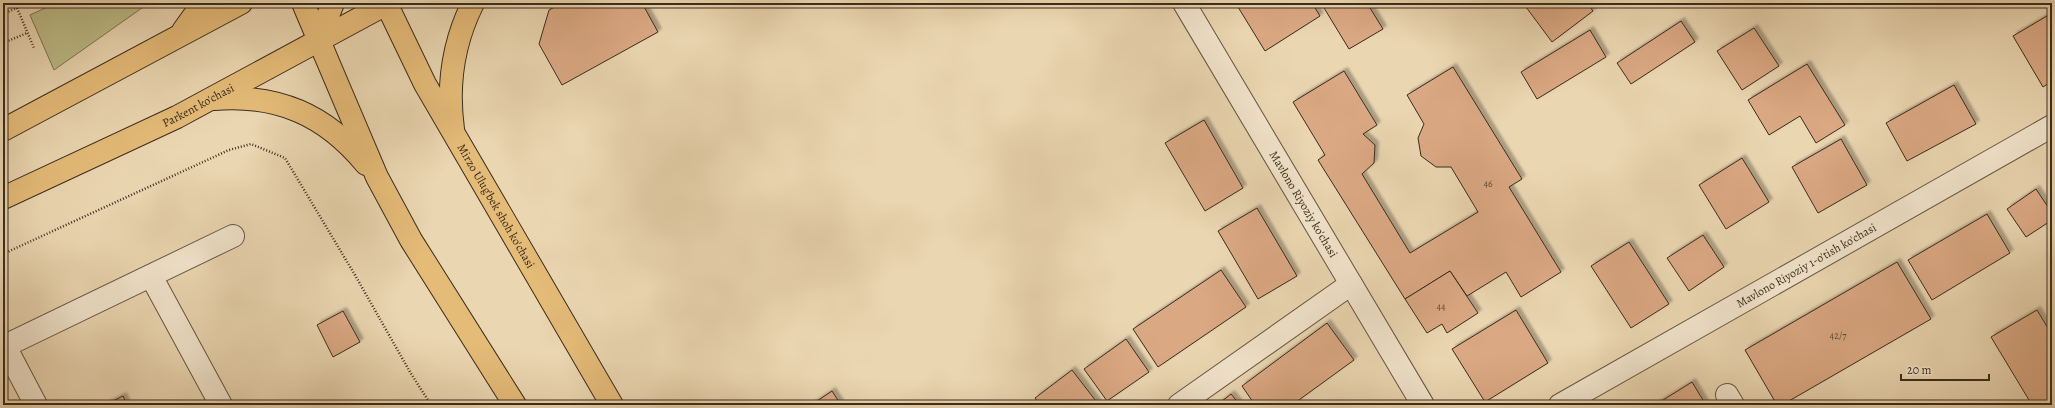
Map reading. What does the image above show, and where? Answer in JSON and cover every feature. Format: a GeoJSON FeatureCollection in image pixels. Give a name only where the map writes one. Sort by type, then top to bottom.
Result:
{"type":"FeatureCollection","features":[{"type":"Feature","properties":{"kind":"main road"},"geometry":{"type":"LineString","coordinates":[[179,37],[204,3]]}},
{"type":"Feature","properties":{"kind":"main road"},"geometry":{"type":"LineString","coordinates":[[3,130],[241,3]]}},
{"type":"Feature","properties":{"kind":"main road"},"geometry":{"type":"LineString","coordinates":[[303,3],[377,177],[411,240],[515,405]]}},
{"type":"Feature","properties":{"kind":"main road"},"geometry":{"type":"LineString","coordinates":[[318,41],[333,3]]}},
{"type":"Feature","properties":{"kind":"main road","name":"Parkent ko'chasi"},"geometry":{"type":"LineString","coordinates":[[3,198],[178,117],[387,3]]}},
{"type":"Feature","properties":{"kind":"main road","name":"Mirzo Ulug'bek shoh ko'chasi"},"geometry":{"type":"LineString","coordinates":[[387,3],[425,84],[454,136],[612,405]]}},
{"type":"Feature","properties":{"kind":"main road"},"geometry":{"type":"LineString","coordinates":[[454,136],[451,92],[454,59],[460,32],[473,3]]}},
{"type":"Feature","properties":{"kind":"main road"},"geometry":{"type":"LineString","coordinates":[[208,100],[255,98],[296,109],[316,119],[337,135],[357,154],[377,177]]}},
{"type":"Feature","properties":{"kind":"street","name":"Mavlono Riyoziy ko'chasi"},"geometry":{"type":"LineString","coordinates":[[1184,3],[1424,405]]}},
{"type":"Feature","properties":{"kind":"street","name":"Mavlono Riyoziy 1-o'tish ko'chasi"},"geometry":{"type":"LineString","coordinates":[[1560,405],[2052,126]]}},
{"type":"Feature","properties":{"kind":"street"},"geometry":{"type":"LineString","coordinates":[[36,405],[5,346],[233,236]]}},
{"type":"Feature","properties":{"kind":"street"},"geometry":{"type":"LineString","coordinates":[[150,276],[221,405]]}},
{"type":"Feature","properties":{"kind":"street"},"geometry":{"type":"LineString","coordinates":[[1178,405],[1351,284]]}},
{"type":"Feature","properties":{"kind":"path"},"geometry":{"type":"LineString","coordinates":[[3,14],[27,3]]}},
{"type":"Feature","properties":{"kind":"path"},"geometry":{"type":"LineString","coordinates":[[17,8],[34,48]]}},
{"type":"Feature","properties":{"kind":"path"},"geometry":{"type":"LineString","coordinates":[[3,43],[28,33]]}},
{"type":"Feature","properties":{"kind":"path"},"geometry":{"type":"LineString","coordinates":[[3,254],[229,150],[251,144],[285,158],[355,275],[410,372],[431,405]]}},
{"type":"Feature","properties":{"kind":"green space"},"geometry":{"type":"Polygon","coordinates":[[[56,3],[149,3],[54,70],[30,15],[56,3]]]}},
{"type":"Feature","properties":{"kind":"building"},"geometry":{"type":"Polygon","coordinates":[[[562,3],[642,3],[658,32],[562,85],[539,44],[549,10],[562,3]]]}},
{"type":"Feature","properties":{"kind":"building"},"geometry":{"type":"Polygon","coordinates":[[[1245,3],[1312,3],[1320,16],[1265,51],[1238,7],[1245,3]]]}},
{"type":"Feature","properties":{"kind":"building"},"geometry":{"type":"Polygon","coordinates":[[[1321,3],[1367,3],[1383,29],[1349,49],[1321,3]]]}},
{"type":"Feature","properties":{"kind":"building"},"geometry":{"type":"Polygon","coordinates":[[[1523,3],[1587,3],[1593,11],[1552,42],[1523,3]]]}},
{"type":"Feature","properties":{"kind":"building"},"geometry":{"type":"Polygon","coordinates":[[[2052,13],[2052,81],[2043,87],[2013,36],[2052,13]]]}},
{"type":"Feature","properties":{"kind":"building"},"geometry":{"type":"Polygon","coordinates":[[[1681,21],[1695,42],[1631,84],[1617,63],[1681,21]]]}},
{"type":"Feature","properties":{"kind":"building"},"geometry":{"type":"Polygon","coordinates":[[[1754,28],[1779,66],[1742,90],[1717,51],[1754,28]]]}},
{"type":"Feature","properties":{"kind":"building"},"geometry":{"type":"Polygon","coordinates":[[[1590,30],[1606,57],[1537,99],[1521,72],[1590,30]]]}},
{"type":"Feature","properties":{"kind":"building"},"geometry":{"type":"Polygon","coordinates":[[[1807,64],[1845,125],[1816,143],[1800,116],[1769,135],[1748,100],[1807,64]]]}},
{"type":"Feature","properties":{"kind":"building"},"geometry":{"type":"Polygon","coordinates":[[[1453,67],[1522,179],[1509,187],[1561,272],[1521,297],[1506,272],[1467,296],[1450,271],[1405,299],[1318,160],[1325,155],[1293,102],[1344,71],[1377,125],[1363,134],[1375,145],[1374,163],[1362,174],[1410,253],[1478,212],[1451,167],[1436,167],[1421,156],[1418,138],[1424,124],[1407,95],[1453,67]]]}},
{"type":"Feature","properties":{"kind":"building"},"geometry":{"type":"Polygon","coordinates":[[[1954,85],[1976,124],[1907,161],[1886,123],[1954,85]]]}},
{"type":"Feature","properties":{"kind":"building"},"geometry":{"type":"Polygon","coordinates":[[[1204,120],[1243,188],[1205,211],[1165,143],[1204,120]]]}},
{"type":"Feature","properties":{"kind":"building"},"geometry":{"type":"Polygon","coordinates":[[[1841,139],[1867,185],[1818,213],[1792,167],[1841,139]]]}},
{"type":"Feature","properties":{"kind":"building"},"geometry":{"type":"Polygon","coordinates":[[[1742,158],[1769,202],[1726,229],[1699,185],[1742,158]]]}},
{"type":"Feature","properties":{"kind":"building"},"geometry":{"type":"Polygon","coordinates":[[[2036,189],[2052,213],[2052,220],[2026,237],[2007,209],[2036,189]]]}},
{"type":"Feature","properties":{"kind":"building"},"geometry":{"type":"Polygon","coordinates":[[[1257,208],[1297,276],[1258,299],[1218,231],[1257,208]]]}},
{"type":"Feature","properties":{"kind":"building"},"geometry":{"type":"Polygon","coordinates":[[[1987,214],[2010,253],[1932,300],[1908,260],[1987,214]]]}},
{"type":"Feature","properties":{"kind":"building"},"geometry":{"type":"Polygon","coordinates":[[[1703,235],[1724,267],[1689,291],[1667,258],[1703,235]]]}},
{"type":"Feature","properties":{"kind":"building"},"geometry":{"type":"Polygon","coordinates":[[[1629,242],[1669,304],[1631,328],[1591,266],[1629,242]]]}},
{"type":"Feature","properties":{"kind":"building"},"geometry":{"type":"Polygon","coordinates":[[[1897,262],[1931,319],[1782,405],[1777,405],[1745,350],[1897,262]]]}},
{"type":"Feature","properties":{"kind":"building"},"geometry":{"type":"Polygon","coordinates":[[[1221,270],[1246,307],[1158,367],[1133,329],[1221,270]]]}},
{"type":"Feature","properties":{"kind":"building"},"geometry":{"type":"Polygon","coordinates":[[[1450,271],[1478,313],[1447,333],[1442,324],[1427,333],[1405,299],[1450,271]]]}},
{"type":"Feature","properties":{"kind":"building"},"geometry":{"type":"Polygon","coordinates":[[[1516,310],[1548,363],[1485,402],[1452,349],[1516,310]]]}},
{"type":"Feature","properties":{"kind":"building"},"geometry":{"type":"Polygon","coordinates":[[[2037,310],[2052,335],[2052,405],[2032,405],[1991,337],[2037,310]]]}},
{"type":"Feature","properties":{"kind":"building"},"geometry":{"type":"Polygon","coordinates":[[[343,311],[360,342],[333,357],[317,325],[343,311]]]}},
{"type":"Feature","properties":{"kind":"building"},"geometry":{"type":"Polygon","coordinates":[[[1327,323],[1354,360],[1292,405],[1255,405],[1242,386],[1327,323]]]}},
{"type":"Feature","properties":{"kind":"building"},"geometry":{"type":"Polygon","coordinates":[[[1126,339],[1149,372],[1107,401],[1084,369],[1126,339]]]}},
{"type":"Feature","properties":{"kind":"building"},"geometry":{"type":"Polygon","coordinates":[[[1072,370],[1099,405],[1040,405],[1035,398],[1072,370]]]}},
{"type":"Feature","properties":{"kind":"building"},"geometry":{"type":"Polygon","coordinates":[[[1692,382],[1706,405],[1655,405],[1692,382]]]}},
{"type":"Feature","properties":{"kind":"building"},"geometry":{"type":"Polygon","coordinates":[[[832,391],[841,405],[811,405],[832,391]]]}},
{"type":"Feature","properties":{"kind":"building"},"geometry":{"type":"Polygon","coordinates":[[[1231,394],[1240,405],[1217,405],[1231,394]]]}},
{"type":"Feature","properties":{"kind":"building"},"geometry":{"type":"Polygon","coordinates":[[[123,396],[127,405],[105,405],[123,396]]]}}]}
